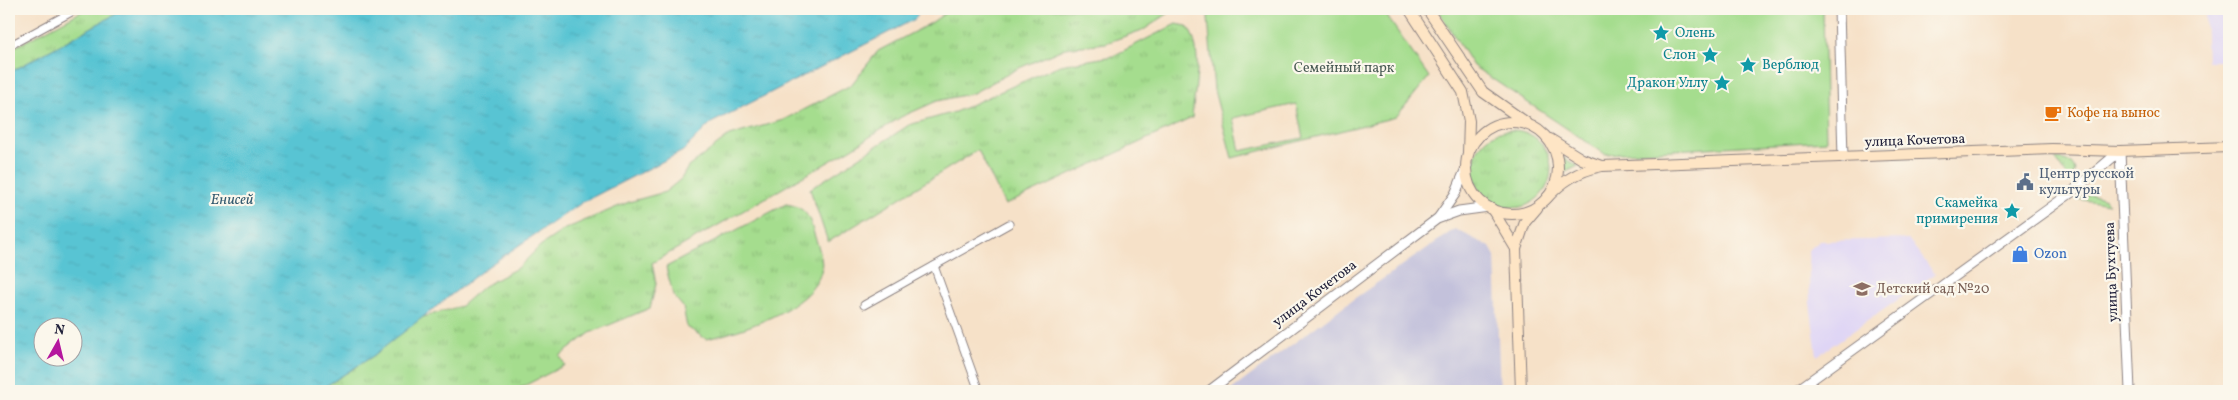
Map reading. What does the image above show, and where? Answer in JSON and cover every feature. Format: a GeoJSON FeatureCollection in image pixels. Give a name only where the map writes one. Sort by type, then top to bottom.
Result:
{"type":"FeatureCollection","features":[{"type":"Feature","properties":{"kind":"main road"},"geometry":{"type":"LineString","coordinates":[[1409,9],[1463,92],[1469,121],[1467,162],[1471,187],[1480,200],[1490,208],[1501,212],[1518,213],[1527,211],[1544,201]]}},
{"type":"Feature","properties":{"kind":"main road","name":"улица Кочетова"},"geometry":{"type":"LineString","coordinates":[[1427,9],[1483,92],[1570,153],[1602,166]]}},
{"type":"Feature","properties":{"kind":"main road"},"geometry":{"type":"LineString","coordinates":[[1467,162],[1477,139],[1496,126],[1518,123],[1536,129],[1550,142],[1558,163],[1555,186],[1525,222],[1516,249],[1521,391]]}},
{"type":"Feature","properties":{"kind":"main road","name":"улица Кочетова"},"geometry":{"type":"LineString","coordinates":[[1544,201],[1571,176],[1584,170],[1602,166],[2052,149],[2120,151],[2229,147]]}},
{"type":"Feature","properties":{"kind":"main road"},"geometry":{"type":"LineString","coordinates":[[1490,208],[1516,249]]}},
{"type":"Feature","properties":{"kind":"street"},"geometry":{"type":"LineString","coordinates":[[9,46],[78,9]]}},
{"type":"Feature","properties":{"kind":"street"},"geometry":{"type":"LineString","coordinates":[[1839,9],[1843,158]]}},
{"type":"Feature","properties":{"kind":"street"},"geometry":{"type":"LineString","coordinates":[[1796,391],[2072,192],[2120,151]]}},
{"type":"Feature","properties":{"kind":"street","name":"улица Бухтуева"},"geometry":{"type":"LineString","coordinates":[[2120,151],[2130,391]]}},
{"type":"Feature","properties":{"kind":"street","name":"улица Кочетова"},"geometry":{"type":"LineString","coordinates":[[1437,219],[1455,194],[1467,162]]}},
{"type":"Feature","properties":{"kind":"street","name":"улица Кочетова"},"geometry":{"type":"LineString","coordinates":[[1209,391],[1437,219],[1460,210],[1490,208]]}},
{"type":"Feature","properties":{"kind":"street"},"geometry":{"type":"LineString","coordinates":[[864,305],[1010,224]]}},
{"type":"Feature","properties":{"kind":"street"},"geometry":{"type":"LineString","coordinates":[[934,266],[979,391]]}},
{"type":"Feature","properties":{"kind":"shaded area"},"geometry":{"type":"Polygon","coordinates":[[[2205,9],[2229,9],[2229,61],[2207,61],[2205,9]]]}},
{"type":"Feature","properties":{"kind":"shaded area"},"geometry":{"type":"Polygon","coordinates":[[[1455,229],[1490,247],[1495,256],[1500,391],[1230,391],[1345,305],[1455,229]]]}},
{"type":"Feature","properties":{"kind":"shaded area","name":"Детский сад №20"},"geometry":{"type":"Polygon","coordinates":[[[1908,239],[1935,274],[1817,356],[1810,303],[1808,250],[1820,241],[1908,239]]]}},
{"type":"Feature","properties":{"kind":"green space"},"geometry":{"type":"Polygon","coordinates":[[[86,9],[125,9],[9,73],[9,50],[86,9]]]}},
{"type":"Feature","properties":{"kind":"green space"},"geometry":{"type":"Polygon","coordinates":[[[951,9],[1175,9],[1145,29],[1106,43],[1065,48],[1017,69],[973,93],[937,101],[901,117],[851,149],[652,263],[656,284],[650,308],[590,333],[560,356],[565,365],[514,391],[318,391],[373,356],[420,318],[461,306],[484,286],[519,267],[540,246],[565,229],[629,202],[665,192],[681,179],[688,167],[729,136],[783,120],[851,85],[878,51],[931,23],[951,9]]]}},
{"type":"Feature","properties":{"kind":"green space","name":"Семейный парк"},"geometry":{"type":"Polygon","coordinates":[[[1209,9],[1382,9],[1429,77],[1396,117],[1232,158],[1214,90],[1208,18],[1209,9]],[[1296,104],[1233,118],[1240,151],[1303,138],[1296,104]]]}},
{"type":"Feature","properties":{"kind":"green space"},"geometry":{"type":"Polygon","coordinates":[[[1437,9],[1823,9],[1826,141],[1605,154],[1473,66],[1437,9]]]}},
{"type":"Feature","properties":{"kind":"green space"},"geometry":{"type":"Polygon","coordinates":[[[1176,24],[1187,26],[1196,47],[1197,71],[1192,118],[1005,205],[978,150],[828,242],[810,189],[909,125],[955,112],[1060,65],[1113,56],[1176,24]]]}},
{"type":"Feature","properties":{"kind":"green space"},"geometry":{"type":"Polygon","coordinates":[[[1504,130],[1520,130],[1534,136],[1545,147],[1551,161],[1551,177],[1545,191],[1534,202],[1520,208],[1504,208],[1490,202],[1479,191],[1473,177],[1473,161],[1479,147],[1490,136],[1504,130]]]}},
{"type":"Feature","properties":{"kind":"green space"},"geometry":{"type":"Polygon","coordinates":[[[1563,158],[1578,166],[1564,173],[1563,158]]]}},
{"type":"Feature","properties":{"kind":"green space"},"geometry":{"type":"Polygon","coordinates":[[[2055,159],[2065,160],[2072,165],[2075,171],[2070,181],[2055,159]]]}},
{"type":"Feature","properties":{"kind":"green space"},"geometry":{"type":"Polygon","coordinates":[[[2091,194],[2105,199],[2109,204],[2078,199],[2091,194]]]}},
{"type":"Feature","properties":{"kind":"green space"},"geometry":{"type":"Polygon","coordinates":[[[786,204],[798,207],[806,213],[810,222],[822,263],[821,272],[815,285],[789,308],[736,331],[706,339],[687,327],[683,307],[673,295],[666,267],[786,204]]]}},
{"type":"Feature","properties":{"kind":"water","name":"Енисей"},"geometry":{"type":"Polygon","coordinates":[[[125,9],[922,9],[915,19],[711,123],[683,151],[583,202],[487,267],[373,356],[318,391],[9,391],[9,73],[125,9]]]}},
{"type":"Feature","properties":{"kind":"place","name":"Олень"},"geometry":{"type":"Point","coordinates":[1661,33]}},
{"type":"Feature","properties":{"kind":"place","name":"Слон"},"geometry":{"type":"Point","coordinates":[1710,55]}},
{"type":"Feature","properties":{"kind":"place","name":"Верблюд"},"geometry":{"type":"Point","coordinates":[1748,65]}},
{"type":"Feature","properties":{"kind":"place","name":"Дракон Уллу"},"geometry":{"type":"Point","coordinates":[1722,83]}},
{"type":"Feature","properties":{"kind":"place","name":"Кофе на вынос"},"geometry":{"type":"Point","coordinates":[2053,113]}},
{"type":"Feature","properties":{"kind":"place","name":"Центр русской культуры"},"geometry":{"type":"Point","coordinates":[2025,182]}},
{"type":"Feature","properties":{"kind":"place","name":"Скамейка примирения"},"geometry":{"type":"Point","coordinates":[2012,211]}},
{"type":"Feature","properties":{"kind":"place","name":"Ozon"},"geometry":{"type":"Point","coordinates":[2020,254]}},
{"type":"Feature","properties":{"kind":"place","name":"Детский сад №20"},"geometry":{"type":"Point","coordinates":[1862,289]}}]}
